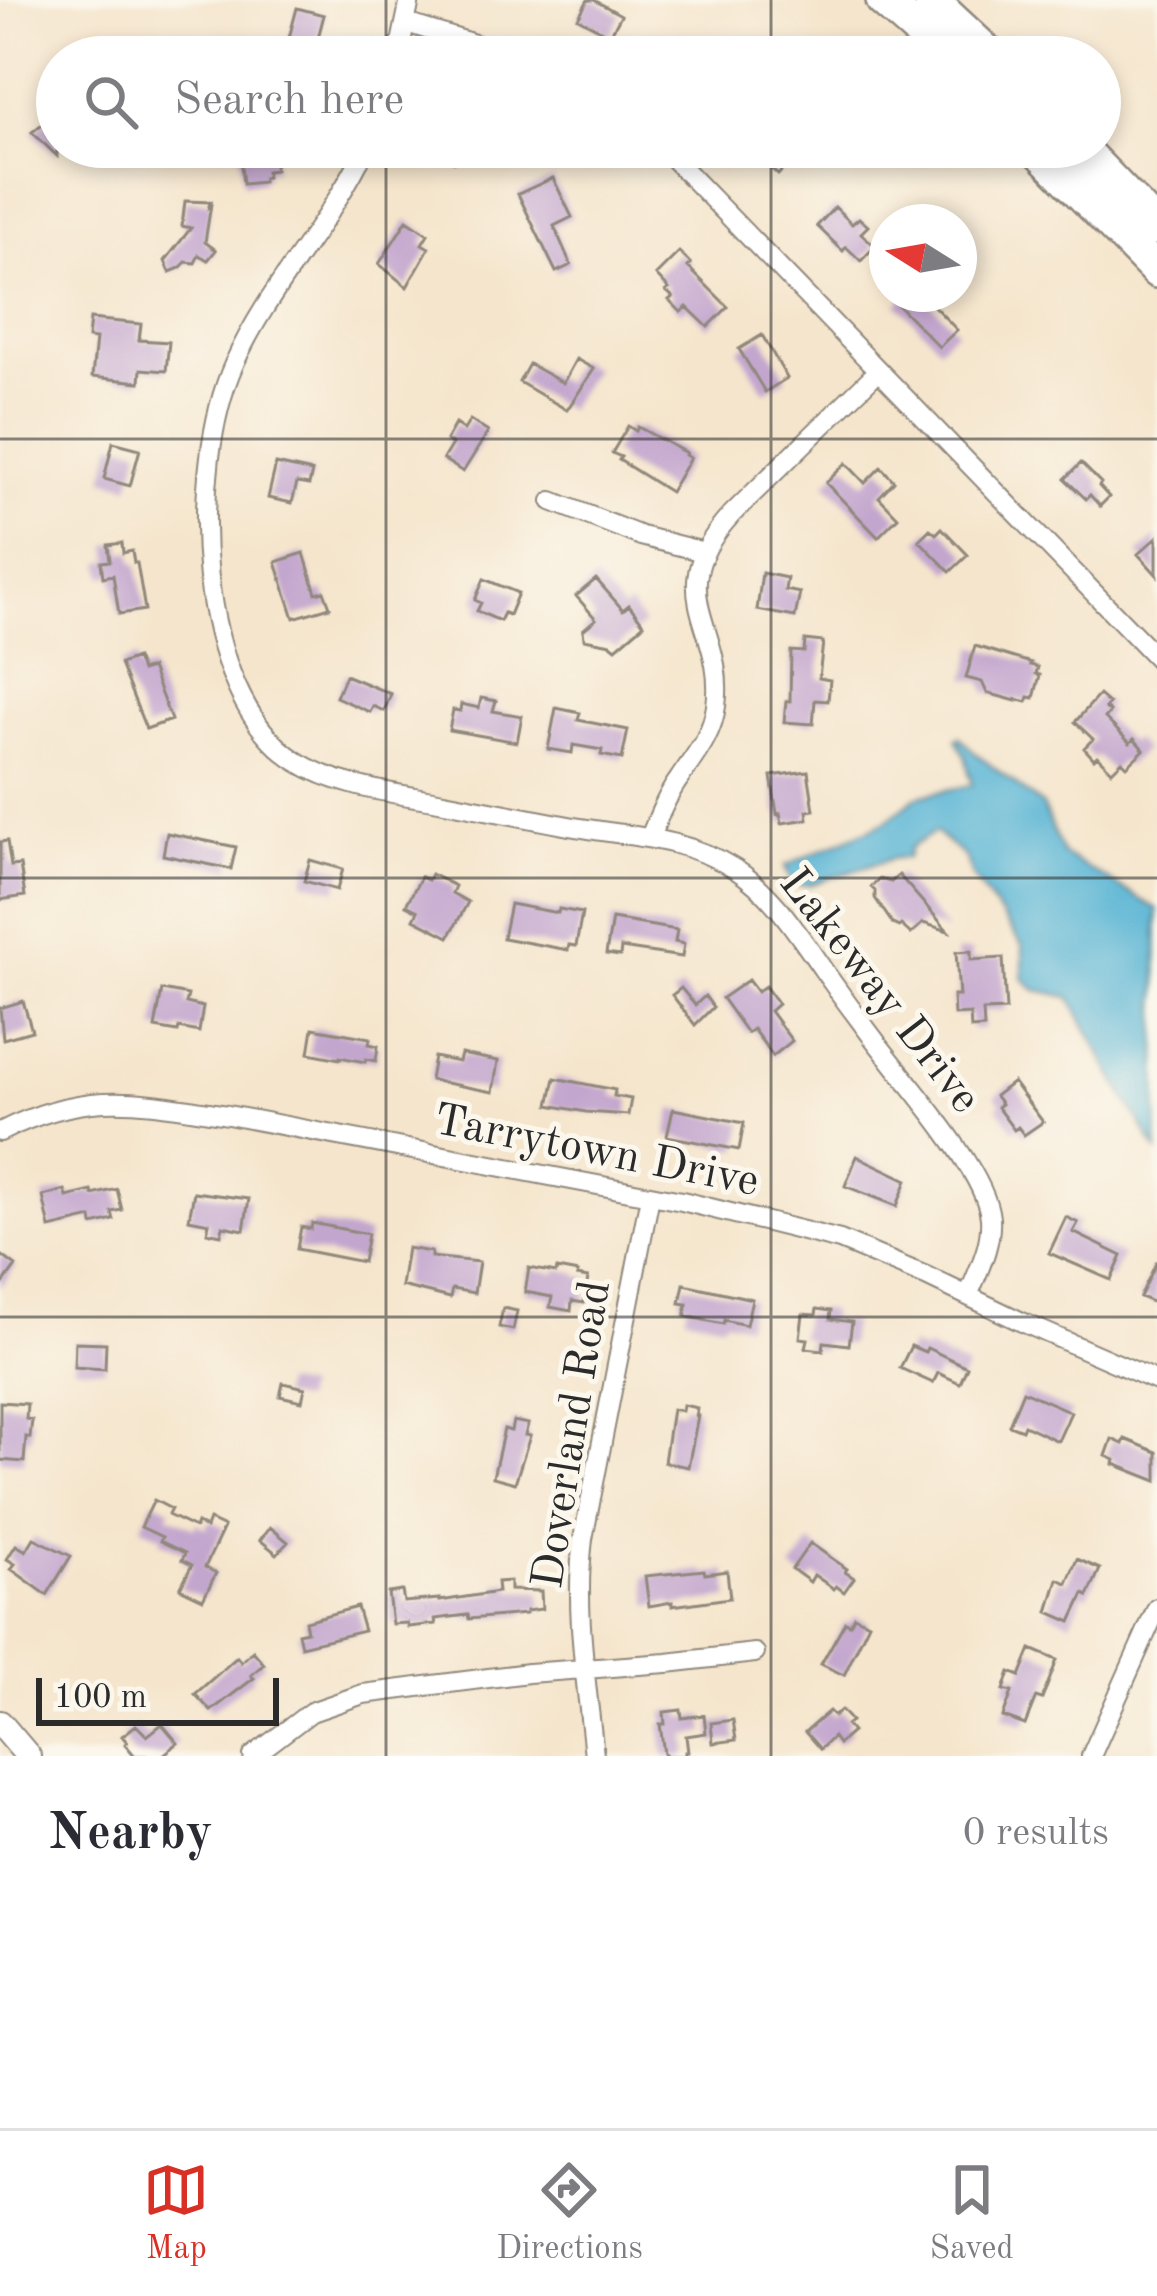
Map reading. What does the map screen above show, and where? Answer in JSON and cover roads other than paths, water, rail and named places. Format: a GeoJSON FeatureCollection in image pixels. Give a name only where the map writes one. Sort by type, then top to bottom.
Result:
{"type":"FeatureCollection","features":[{"type":"Feature","properties":{"kind":"highway"},"geometry":{"type":"LineString","coordinates":[[883,0],[924,36]]}},
{"type":"Feature","properties":{"kind":"highway"},"geometry":{"type":"LineString","coordinates":[[931,0],[970,36]]}},
{"type":"Feature","properties":{"kind":"highway"},"geometry":{"type":"LineString","coordinates":[[1056,168],[1157,272]]}},
{"type":"Feature","properties":{"kind":"highway"},"geometry":{"type":"LineString","coordinates":[[1098,168],[1157,228]]}},
{"type":"Feature","properties":{"kind":"street"},"geometry":{"type":"LineString","coordinates":[[403,36],[410,0]]}},
{"type":"Feature","properties":{"kind":"street"},"geometry":{"type":"LineString","coordinates":[[406,23],[448,36]]}},
{"type":"Feature","properties":{"kind":"street","name":"Lakeway Drive"},"geometry":{"type":"LineString","coordinates":[[355,168],[246,339],[225,388],[213,439],[207,488],[208,563],[214,612],[242,703],[274,744],[329,777],[676,843],[738,871],[769,897],[984,1192],[990,1232],[968,1296]]}},
{"type":"Feature","properties":{"kind":"street"},"geometry":{"type":"LineString","coordinates":[[682,168],[1157,658]]}},
{"type":"Feature","properties":{"kind":"street"},"geometry":{"type":"LineString","coordinates":[[650,838],[666,800],[701,750],[716,709],[716,673],[698,597],[699,565],[711,537],[878,371]]}},
{"type":"Feature","properties":{"kind":"street"},"geometry":{"type":"LineString","coordinates":[[552,501],[641,536],[704,552]]}},
{"type":"Feature","properties":{"kind":"street","name":"Tarrytown Drive"},"geometry":{"type":"LineString","coordinates":[[0,1132],[62,1107],[117,1100],[228,1115],[727,1211],[840,1240],[1157,1382]]}},
{"type":"Feature","properties":{"kind":"street","name":"Doverland Road"},"geometry":{"type":"LineString","coordinates":[[594,1756],[578,1592],[583,1539],[650,1196]]}},
{"type":"Feature","properties":{"kind":"street"},"geometry":{"type":"LineString","coordinates":[[1091,1756],[1157,1608]]}},
{"type":"Feature","properties":{"kind":"street"},"geometry":{"type":"LineString","coordinates":[[253,1756],[311,1712],[346,1699],[407,1688],[755,1653]]}},
{"type":"Feature","properties":{"kind":"street"},"geometry":{"type":"LineString","coordinates":[[0,1723],[28,1756]]}},
{"type":"Feature","properties":{"kind":"water"},"geometry":{"type":"Polygon","coordinates":[[[960,737],[1042,805],[1063,854],[1157,909],[1157,1151],[1070,997],[1036,990],[1023,978],[1023,946],[972,876],[965,857],[935,832],[911,847],[907,858],[809,885],[793,885],[785,866],[885,822],[918,796],[972,785],[956,739],[960,737]]]}}]}
